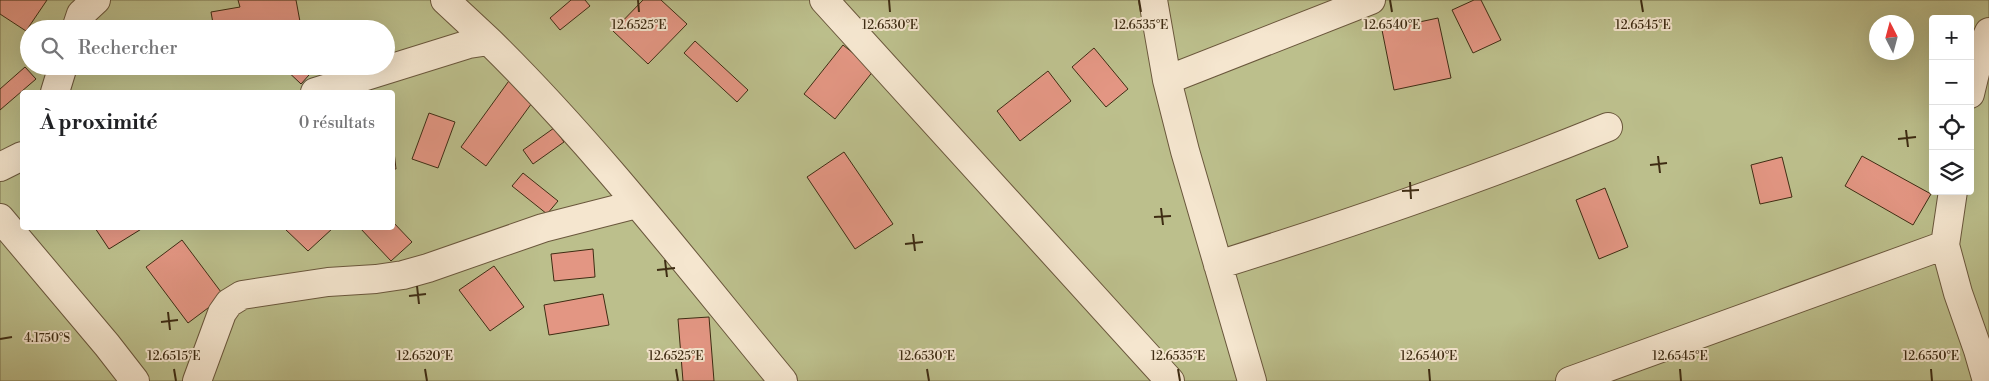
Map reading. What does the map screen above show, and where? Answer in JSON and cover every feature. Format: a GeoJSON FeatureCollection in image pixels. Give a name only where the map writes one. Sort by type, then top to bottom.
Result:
{"type":"FeatureCollection","features":[{"type":"Feature","properties":{"kind":"street"},"geometry":{"type":"LineString","coordinates":[[79,20],[81,14],[96,0]]}},
{"type":"Feature","properties":{"kind":"street"},"geometry":{"type":"LineString","coordinates":[[445,0],[526,78],[637,204],[783,381]]}},
{"type":"Feature","properties":{"kind":"street"},"geometry":{"type":"LineString","coordinates":[[824,0],[1170,381]]}},
{"type":"Feature","properties":{"kind":"street"},"geometry":{"type":"LineString","coordinates":[[1153,0],[1167,80],[1252,381]]}},
{"type":"Feature","properties":{"kind":"street"},"geometry":{"type":"LineString","coordinates":[[1167,80],[1371,0]]}},
{"type":"Feature","properties":{"kind":"street"},"geometry":{"type":"LineString","coordinates":[[1974,77],[1980,52],[1989,32]]}},
{"type":"Feature","properties":{"kind":"street"},"geometry":{"type":"LineString","coordinates":[[395,67],[469,44],[489,41]]}},
{"type":"Feature","properties":{"kind":"street"},"geometry":{"type":"LineString","coordinates":[[56,90],[60,75]]}},
{"type":"Feature","properties":{"kind":"street"},"geometry":{"type":"LineString","coordinates":[[321,90],[370,75]]}},
{"type":"Feature","properties":{"kind":"street"},"geometry":{"type":"LineString","coordinates":[[1218,265],[1331,230],[1538,156],[1608,127]]}},
{"type":"Feature","properties":{"kind":"street"},"geometry":{"type":"LineString","coordinates":[[0,167],[20,157]]}},
{"type":"Feature","properties":{"kind":"street"},"geometry":{"type":"LineString","coordinates":[[1952,195],[1945,245],[1958,293],[1987,381]]}},
{"type":"Feature","properties":{"kind":"street"},"geometry":{"type":"LineString","coordinates":[[197,381],[222,313],[229,303],[242,295],[328,282],[404,275],[543,228],[637,204]]}},
{"type":"Feature","properties":{"kind":"street"},"geometry":{"type":"LineString","coordinates":[[0,218],[107,345],[134,381]]}},
{"type":"Feature","properties":{"kind":"street"},"geometry":{"type":"LineString","coordinates":[[1570,381],[1945,245]]}},
{"type":"Feature","properties":{"kind":"green space"},"geometry":{"type":"Polygon","coordinates":[[[0,0],[1989,0],[1989,381],[0,381],[0,0]]]}},
{"type":"Feature","properties":{"kind":"building"},"geometry":{"type":"Polygon","coordinates":[[[0,0],[47,0],[33,20],[20,20],[20,27],[0,14],[0,0]]]}},
{"type":"Feature","properties":{"kind":"building"},"geometry":{"type":"Polygon","coordinates":[[[238,0],[296,0],[300,20],[212,20],[211,12],[240,7],[238,0]]]}},
{"type":"Feature","properties":{"kind":"building"},"geometry":{"type":"Polygon","coordinates":[[[571,0],[585,0],[590,6],[560,30],[550,18],[571,0]]]}},
{"type":"Feature","properties":{"kind":"building"},"geometry":{"type":"Polygon","coordinates":[[[643,0],[661,0],[687,24],[648,64],[613,31],[643,0]]]}},
{"type":"Feature","properties":{"kind":"building"},"geometry":{"type":"Polygon","coordinates":[[[1474,0],[1481,0],[1501,40],[1473,53],[1452,10],[1474,0]]]}},
{"type":"Feature","properties":{"kind":"building"},"geometry":{"type":"Polygon","coordinates":[[[1438,18],[1451,78],[1394,90],[1382,30],[1438,18]]]}},
{"type":"Feature","properties":{"kind":"building"},"geometry":{"type":"Polygon","coordinates":[[[695,41],[748,90],[737,102],[684,53],[695,41]]]}},
{"type":"Feature","properties":{"kind":"building"},"geometry":{"type":"Polygon","coordinates":[[[843,45],[874,70],[835,119],[804,94],[843,45]]]}},
{"type":"Feature","properties":{"kind":"building"},"geometry":{"type":"Polygon","coordinates":[[[1094,48],[1128,89],[1106,107],[1072,67],[1094,48]]]}},
{"type":"Feature","properties":{"kind":"building"},"geometry":{"type":"Polygon","coordinates":[[[20,71],[20,75],[32,75],[36,79],[23,90],[20,90],[20,93],[0,110],[0,89],[20,71]]]}},
{"type":"Feature","properties":{"kind":"building"},"geometry":{"type":"Polygon","coordinates":[[[1048,71],[1071,101],[1020,141],[997,111],[1048,71]]]}},
{"type":"Feature","properties":{"kind":"building"},"geometry":{"type":"Polygon","coordinates":[[[292,75],[309,75],[301,84],[292,75]]]}},
{"type":"Feature","properties":{"kind":"building"},"geometry":{"type":"Polygon","coordinates":[[[511,78],[537,96],[486,166],[461,147],[511,78]]]}},
{"type":"Feature","properties":{"kind":"building"},"geometry":{"type":"Polygon","coordinates":[[[429,113],[455,122],[438,168],[412,159],[429,113]]]}},
{"type":"Feature","properties":{"kind":"building"},"geometry":{"type":"Polygon","coordinates":[[[554,128],[564,142],[533,164],[523,150],[554,128]]]}},
{"type":"Feature","properties":{"kind":"building"},"geometry":{"type":"Polygon","coordinates":[[[844,152],[893,224],[855,249],[807,177],[844,152]]]}},
{"type":"Feature","properties":{"kind":"building"},"geometry":{"type":"Polygon","coordinates":[[[1862,156],[1930,195],[1913,225],[1845,186],[1862,156]]]}},
{"type":"Feature","properties":{"kind":"building"},"geometry":{"type":"Polygon","coordinates":[[[1782,157],[1792,197],[1760,204],[1751,165],[1782,157]]]}},
{"type":"Feature","properties":{"kind":"building"},"geometry":{"type":"Polygon","coordinates":[[[523,173],[558,201],[547,214],[512,186],[523,173]]]}},
{"type":"Feature","properties":{"kind":"building"},"geometry":{"type":"Polygon","coordinates":[[[1605,188],[1628,247],[1599,259],[1576,200],[1605,188]]]}},
{"type":"Feature","properties":{"kind":"building"},"geometry":{"type":"Polygon","coordinates":[[[395,224],[412,242],[391,261],[362,230],[395,230],[395,224]]]}},
{"type":"Feature","properties":{"kind":"building"},"geometry":{"type":"Polygon","coordinates":[[[96,230],[140,230],[109,249],[96,230]]]}},
{"type":"Feature","properties":{"kind":"building"},"geometry":{"type":"Polygon","coordinates":[[[286,230],[331,230],[308,251],[286,230]]]}},
{"type":"Feature","properties":{"kind":"building"},"geometry":{"type":"Polygon","coordinates":[[[182,240],[224,296],[188,323],[146,267],[182,240]]]}},
{"type":"Feature","properties":{"kind":"building"},"geometry":{"type":"Polygon","coordinates":[[[593,249],[595,277],[554,281],[551,254],[593,249]]]}},
{"type":"Feature","properties":{"kind":"building"},"geometry":{"type":"Polygon","coordinates":[[[494,266],[524,307],[490,331],[459,290],[494,266]]]}},
{"type":"Feature","properties":{"kind":"building"},"geometry":{"type":"Polygon","coordinates":[[[603,294],[609,325],[549,335],[544,305],[603,294]]]}},
{"type":"Feature","properties":{"kind":"building"},"geometry":{"type":"Polygon","coordinates":[[[709,317],[714,381],[683,381],[678,319],[709,317]]]}}]}
